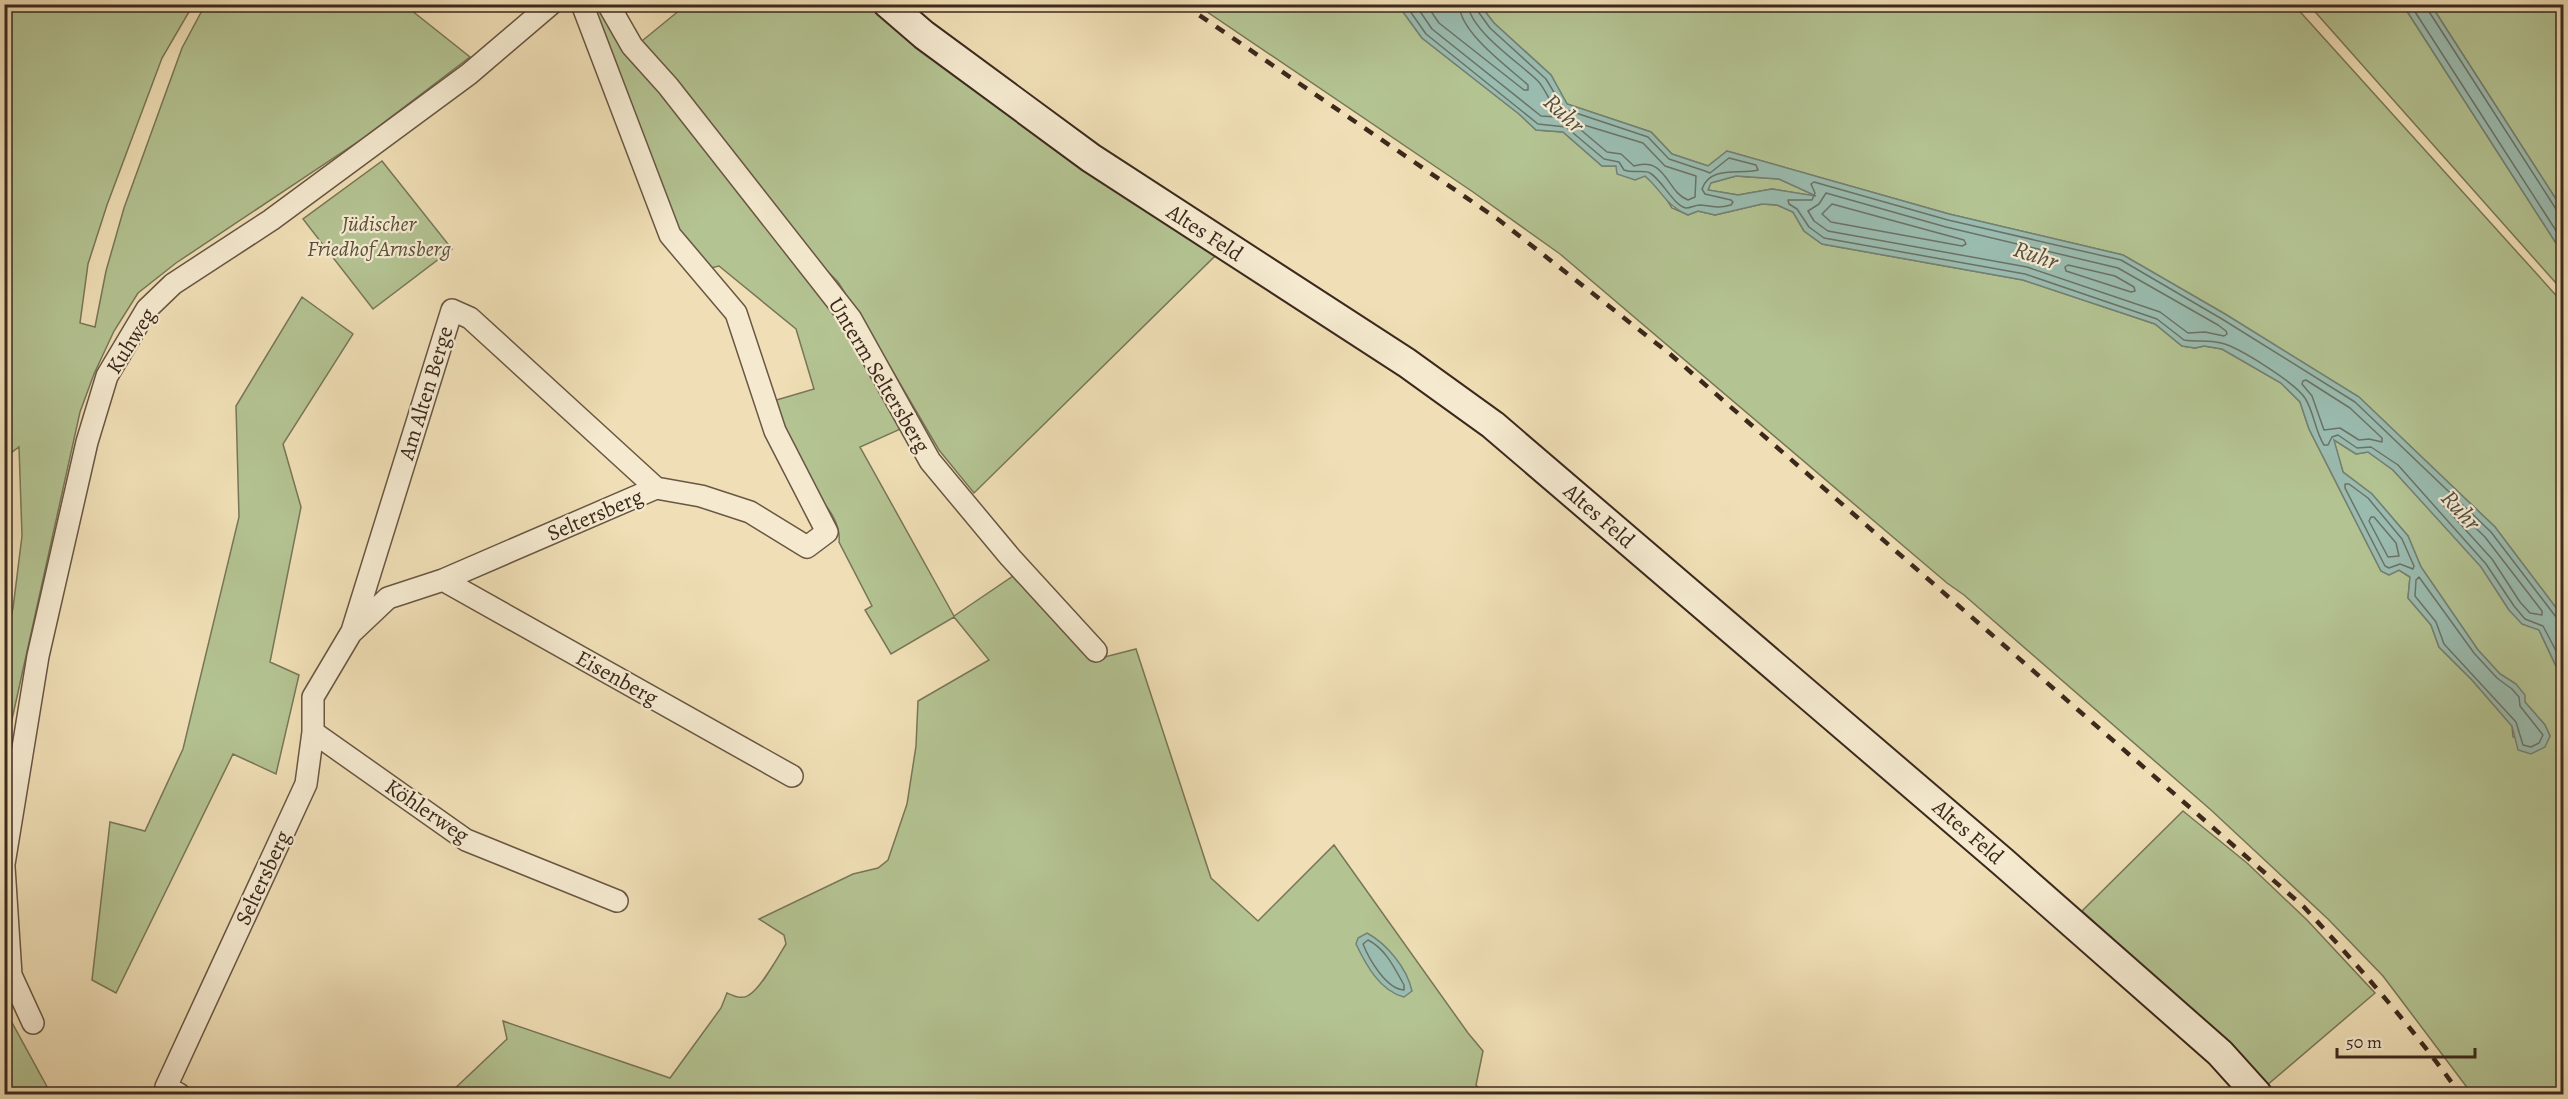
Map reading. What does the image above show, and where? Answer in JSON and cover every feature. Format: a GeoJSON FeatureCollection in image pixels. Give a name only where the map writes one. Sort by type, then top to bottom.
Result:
{"type":"FeatureCollection","features":[{"type":"Feature","properties":{"kind":"main road","name":"Altes Feld"},"geometry":{"type":"LineString","coordinates":[[888,4],[924,35],[1091,158],[1407,363],[1493,425],[2003,862],[2220,1053],[2257,1095]]}},
{"type":"Feature","properties":{"kind":"street","name":"Kuhweg"},"geometry":{"type":"LineString","coordinates":[[33,1023],[11,975],[4,866],[38,656],[87,442],[107,376],[147,309],[173,284],[271,220],[469,75],[551,4]]}},
{"type":"Feature","properties":{"kind":"street","name":"Seltersberg"},"geometry":{"type":"LineString","coordinates":[[172,1091],[306,784],[313,732],[313,697],[351,633],[388,598],[442,580],[656,488],[701,496],[750,512],[807,547],[827,532],[775,430],[736,313],[670,235],[582,4]]}},
{"type":"Feature","properties":{"kind":"street","name":"Unterm Seltersberg"},"geometry":{"type":"LineString","coordinates":[[608,4],[632,46],[668,86],[851,319],[930,460],[1010,557],[1096,651]]}},
{"type":"Feature","properties":{"kind":"street","name":"Am Alten Berge"},"geometry":{"type":"LineString","coordinates":[[351,633],[452,310],[470,318],[656,488]]}},
{"type":"Feature","properties":{"kind":"street","name":"Eisenberg"},"geometry":{"type":"LineString","coordinates":[[442,580],[792,776]]}},
{"type":"Feature","properties":{"kind":"street","name":"Köhlerweg"},"geometry":{"type":"LineString","coordinates":[[313,732],[466,840],[617,901]]}},
{"type":"Feature","properties":{"kind":"green space"},"geometry":{"type":"Polygon","coordinates":[[[5,4],[193,5],[162,58],[107,205],[88,264],[80,323],[95,327],[106,271],[124,208],[182,48],[205,5],[412,5],[411,10],[470,57],[362,139],[176,263],[138,293],[114,331],[80,412],[5,751],[5,638],[13,608],[22,536],[19,447],[4,458],[5,4]]]}},
{"type":"Feature","properties":{"kind":"green space"},"geometry":{"type":"Polygon","coordinates":[[[590,5],[600,5],[835,306],[905,427],[860,447],[954,616],[1019,572],[1093,660],[1136,649],[1211,878],[1258,921],[1334,845],[1483,1051],[1476,1085],[1484,1094],[449,1094],[507,1039],[503,1021],[670,1078],[721,1008],[727,993],[744,997],[754,991],[786,944],[784,935],[759,919],[853,874],[878,868],[888,860],[907,804],[916,746],[918,701],[989,660],[954,617],[891,654],[865,610],[872,606],[839,542],[839,533],[832,515],[798,466],[773,401],[814,389],[796,329],[719,266],[707,269],[680,236],[590,5]]]}},
{"type":"Feature","properties":{"kind":"green space"},"geometry":{"type":"Polygon","coordinates":[[[686,5],[887,5],[1038,135],[1215,256],[974,493],[939,450],[838,282],[794,238],[637,45],[686,5]]]}},
{"type":"Feature","properties":{"kind":"green space"},"geometry":{"type":"Polygon","coordinates":[[[1197,5],[1398,5],[1422,38],[1536,130],[1563,132],[1602,166],[1616,166],[1645,176],[1660,189],[1672,208],[1688,215],[1698,211],[1715,215],[1762,204],[1777,205],[1793,212],[1804,231],[1822,244],[2023,280],[2155,324],[2182,346],[2222,349],[2281,383],[2300,402],[2309,429],[2381,571],[2389,575],[2399,570],[2410,577],[2408,598],[2431,625],[2439,647],[2472,680],[2512,726],[2513,737],[2544,747],[2550,736],[2545,725],[2525,702],[2516,684],[2500,674],[2478,650],[2421,567],[2408,536],[2372,494],[2343,472],[2333,439],[2356,454],[2368,452],[2393,470],[2482,567],[2509,610],[2539,630],[2563,681],[2563,1094],[2472,1094],[2383,976],[2328,919],[2211,810],[1964,595],[1560,254],[1473,192],[1197,5]]]}},
{"type":"Feature","properties":{"kind":"green space"},"geometry":{"type":"Polygon","coordinates":[[[1480,5],[2294,5],[2563,303],[2563,617],[2495,527],[2359,397],[2225,314],[2123,255],[1949,214],[1727,151],[1708,166],[1672,154],[1651,132],[1567,104],[1551,75],[1494,23],[1480,5]]]}},
{"type":"Feature","properties":{"kind":"green space"},"geometry":{"type":"Polygon","coordinates":[[[2309,5],[2403,5],[2563,254],[2563,291],[2309,5]]]}},
{"type":"Feature","properties":{"kind":"green space"},"geometry":{"type":"Polygon","coordinates":[[[2431,5],[2563,5],[2563,210],[2431,5]]]}},
{"type":"Feature","properties":{"kind":"green space","name":"Jüdischer Friedhof Arnsberg"},"geometry":{"type":"Polygon","coordinates":[[[382,161],[452,249],[373,309],[303,219],[382,161]]]}},
{"type":"Feature","properties":{"kind":"green space"},"geometry":{"type":"Polygon","coordinates":[[[1736,176],[1779,179],[1819,197],[1772,189],[1738,195],[1708,190],[1710,183],[1736,176]]]}},
{"type":"Feature","properties":{"kind":"green space"},"geometry":{"type":"Polygon","coordinates":[[[302,297],[353,334],[283,444],[301,507],[270,662],[299,675],[276,774],[233,754],[116,993],[92,980],[110,822],[145,831],[183,749],[239,517],[236,406],[302,297]]]}},
{"type":"Feature","properties":{"kind":"green space"},"geometry":{"type":"Polygon","coordinates":[[[2183,811],[2247,863],[2307,920],[2375,993],[2266,1086],[2187,1006],[2082,911],[2183,811]]]}},
{"type":"Feature","properties":{"kind":"green space"},"geometry":{"type":"Polygon","coordinates":[[[4,1008],[51,1094],[5,1094],[4,1008]]]}},
{"type":"Feature","properties":{"kind":"water","name":"Ruhr"},"geometry":{"type":"Polygon","coordinates":[[[1398,5],[1480,5],[1494,23],[1551,75],[1567,104],[1651,132],[1672,154],[1708,166],[1727,151],[1949,214],[2123,255],[2225,314],[2359,397],[2495,527],[2563,617],[2563,681],[2539,630],[2522,624],[2509,610],[2481,567],[2393,470],[2368,452],[2356,454],[2334,440],[2343,472],[2372,494],[2408,536],[2421,567],[2478,650],[2500,674],[2516,684],[2525,695],[2525,702],[2545,725],[2550,736],[2545,747],[2531,754],[2518,750],[2512,726],[2472,680],[2439,647],[2431,625],[2408,598],[2410,577],[2399,570],[2389,575],[2381,571],[2309,429],[2300,402],[2281,383],[2222,349],[2182,346],[2155,324],[2023,280],[1822,244],[1804,231],[1793,212],[1777,205],[1762,204],[1715,215],[1698,211],[1688,215],[1669,203],[1645,176],[1635,180],[1617,174],[1616,166],[1602,166],[1563,132],[1536,130],[1422,38],[1398,5]],[[1736,176],[1711,183],[1708,190],[1738,195],[1772,189],[1816,196],[1779,179],[1736,176]]]}},
{"type":"Feature","properties":{"kind":"water"},"geometry":{"type":"Polygon","coordinates":[[[2403,5],[2431,5],[2563,210],[2563,254],[2403,5]]]}},
{"type":"Feature","properties":{"kind":"water"},"geometry":{"type":"Polygon","coordinates":[[[1367,933],[1382,943],[1401,965],[1412,991],[1404,997],[1395,994],[1381,983],[1364,960],[1356,944],[1358,938],[1367,933]]]}},
{"type":"Feature","properties":{"kind":"railway"},"geometry":{"type":"LineString","coordinates":[[1183,4],[1499,220],[1670,354],[2304,907],[2385,999],[2460,1094]]}}]}
